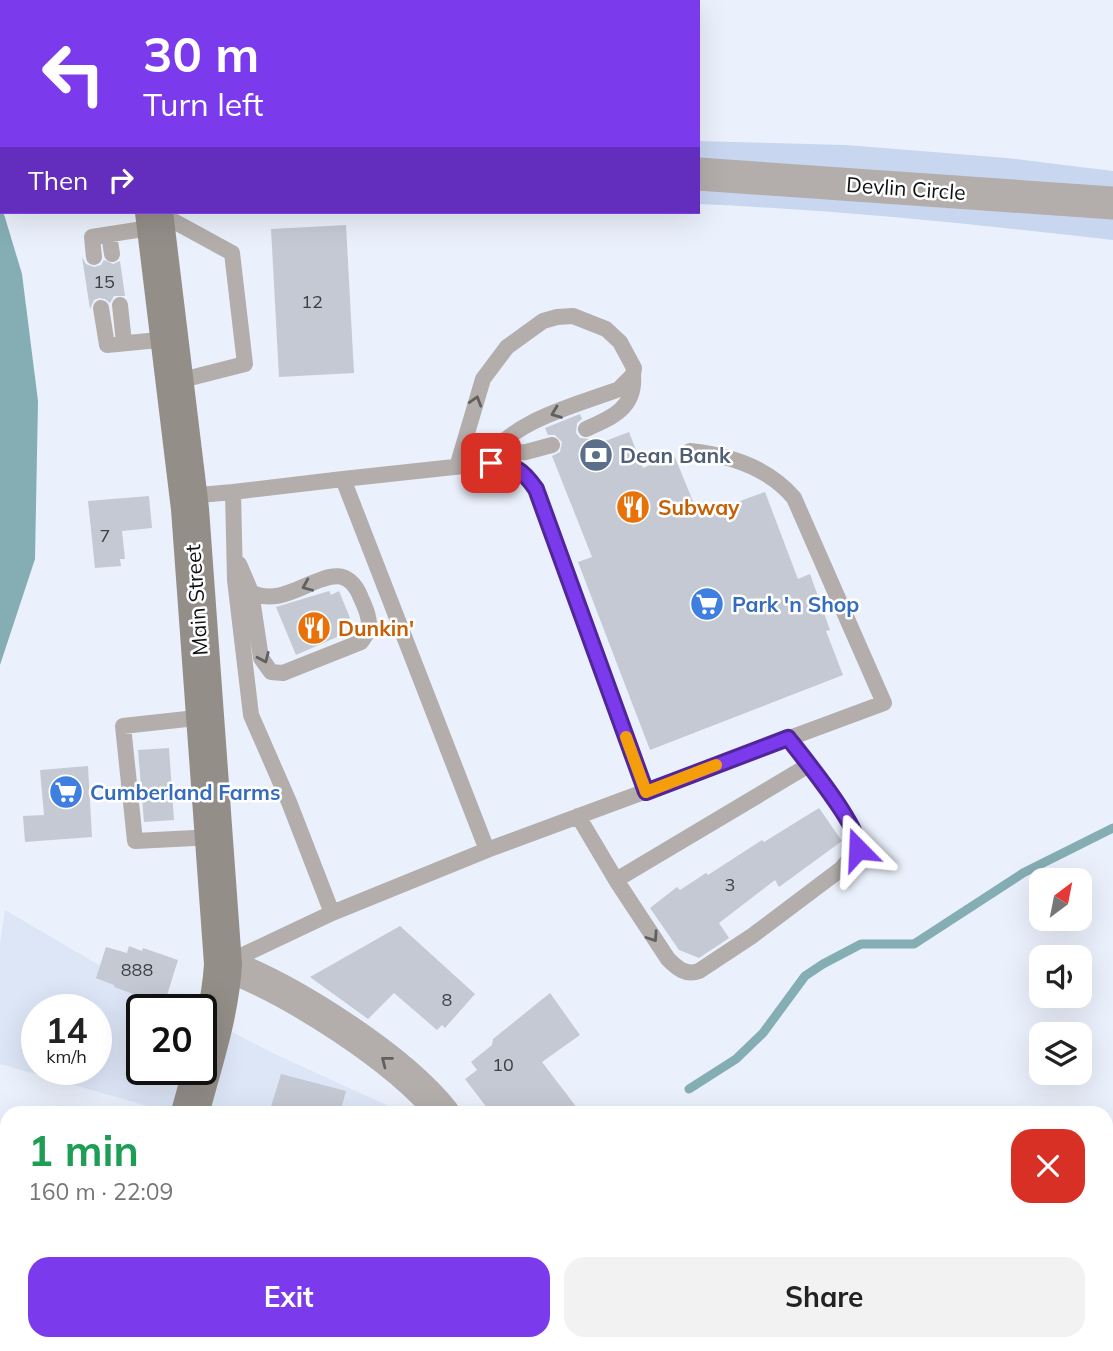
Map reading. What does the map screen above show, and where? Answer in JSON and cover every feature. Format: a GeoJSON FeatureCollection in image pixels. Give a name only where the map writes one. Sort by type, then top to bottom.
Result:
{"type":"FeatureCollection","features":[{"type":"Feature","properties":{"kind":"main road","name":"Main Street"},"geometry":{"type":"LineString","coordinates":[[155,217],[188,496],[222,977],[192,1106]]}},
{"type":"Feature","properties":{"kind":"street","name":"Devlin Circle"},"geometry":{"type":"LineString","coordinates":[[700,174],[1113,202]]}},
{"type":"Feature","properties":{"kind":"street"},"geometry":{"type":"LineString","coordinates":[[222,977],[265,982],[339,1027],[404,1075],[436,1106]]}},
{"type":"Feature","properties":{"kind":"lane"},"geometry":{"type":"LineString","coordinates":[[94,257],[92,237],[109,235],[155,217],[232,253],[245,364],[174,382]]}},
{"type":"Feature","properties":{"kind":"lane"},"geometry":{"type":"LineString","coordinates":[[109,235],[112,254]]}},
{"type":"Feature","properties":{"kind":"lane"},"geometry":{"type":"LineString","coordinates":[[120,305],[124,343]]}},
{"type":"Feature","properties":{"kind":"lane"},"geometry":{"type":"LineString","coordinates":[[101,308],[107,345],[169,339]]}},
{"type":"Feature","properties":{"kind":"lane"},"geometry":{"type":"LineString","coordinates":[[457,467],[483,379],[507,347],[532,327],[556,317],[573,316],[606,329],[620,342],[634,368],[632,394],[627,404],[613,416],[586,429]]}},
{"type":"Feature","properties":{"kind":"lane"},"geometry":{"type":"LineString","coordinates":[[486,459],[513,431],[619,388],[633,375]]}},
{"type":"Feature","properties":{"kind":"lane"},"geometry":{"type":"LineString","coordinates":[[188,496],[457,467],[552,445]]}},
{"type":"Feature","properties":{"kind":"lane"},"geometry":{"type":"LineString","coordinates":[[222,977],[332,913],[488,850],[884,703],[793,498],[784,486],[750,466],[723,456],[690,451]]}},
{"type":"Feature","properties":{"kind":"lane"},"geometry":{"type":"LineString","coordinates":[[486,459],[510,464],[521,470],[536,489],[646,792]]}},
{"type":"Feature","properties":{"kind":"lane"},"geometry":{"type":"LineString","coordinates":[[343,479],[488,850]]}},
{"type":"Feature","properties":{"kind":"lane"},"geometry":{"type":"LineString","coordinates":[[233,492],[240,636],[251,715],[289,802],[332,913]]}},
{"type":"Feature","properties":{"kind":"lane"},"geometry":{"type":"LineString","coordinates":[[235,554],[251,592],[261,658],[266,667],[276,673],[293,670],[361,642],[369,630],[368,615],[357,587],[345,577],[328,577],[279,597],[262,597],[251,592]]}},
{"type":"Feature","properties":{"kind":"lane"},"geometry":{"type":"LineString","coordinates":[[205,717],[123,726],[135,841],[214,837]]}},
{"type":"Feature","properties":{"kind":"lane"},"geometry":{"type":"LineString","coordinates":[[578,816],[668,959],[677,968],[692,974],[841,869],[858,849],[859,843],[852,826],[788,738]]}},
{"type":"Feature","properties":{"kind":"lane"},"geometry":{"type":"LineString","coordinates":[[616,880],[809,765]]}},
{"type":"Feature","properties":{"kind":"shaded area"},"geometry":{"type":"Polygon","coordinates":[[[700,141],[846,145],[1007,158],[1113,171],[1113,240],[802,210],[700,204],[700,141]]]}},
{"type":"Feature","properties":{"kind":"shaded area"},"geometry":{"type":"Polygon","coordinates":[[[0,214],[4,214],[22,274],[38,401],[35,559],[0,665],[0,214]]]}},
{"type":"Feature","properties":{"kind":"shaded area"},"geometry":{"type":"Polygon","coordinates":[[[5,910],[123,979],[154,994],[126,994],[126,1085],[217,1085],[217,1024],[389,1106],[147,1106],[74,1085],[112,1085],[112,994],[21,994],[21,1070],[0,1064],[0,943],[5,910]]]}},
{"type":"Feature","properties":{"kind":"building"},"geometry":{"type":"Polygon","coordinates":[[[346,225],[354,373],[279,377],[271,229],[346,225]]]}},
{"type":"Feature","properties":{"kind":"building"},"geometry":{"type":"Polygon","coordinates":[[[82,257],[86,264],[94,267],[101,265],[104,260],[113,264],[120,261],[125,296],[114,296],[110,303],[99,298],[94,300],[90,309],[82,257]]]}},
{"type":"Feature","properties":{"kind":"building","name":"Park 'n Shop"},"geometry":{"type":"Polygon","coordinates":[[[580,414],[582,419],[577,423],[576,433],[580,438],[589,439],[592,446],[629,432],[643,468],[674,455],[699,516],[765,492],[798,579],[810,574],[830,630],[826,631],[843,675],[650,750],[578,562],[592,557],[552,456],[560,452],[562,442],[555,435],[548,435],[545,428],[580,414]]]}},
{"type":"Feature","properties":{"kind":"building"},"geometry":{"type":"Polygon","coordinates":[[[149,496],[152,528],[122,531],[125,559],[120,559],[121,566],[95,568],[88,501],[149,496]]]}},
{"type":"Feature","properties":{"kind":"building","name":"Dunkin'"},"geometry":{"type":"Polygon","coordinates":[[[329,591],[331,595],[339,591],[350,618],[341,622],[346,633],[296,655],[276,607],[329,591]]]}},
{"type":"Feature","properties":{"kind":"building"},"geometry":{"type":"Polygon","coordinates":[[[169,748],[174,820],[144,822],[138,750],[169,748]]]}},
{"type":"Feature","properties":{"kind":"building","name":"Cumberland Farms"},"geometry":{"type":"Polygon","coordinates":[[[88,766],[92,837],[25,842],[23,816],[44,815],[40,770],[88,766]]]}},
{"type":"Feature","properties":{"kind":"building"},"geometry":{"type":"Polygon","coordinates":[[[819,808],[842,841],[779,887],[775,880],[719,923],[729,938],[699,958],[679,950],[650,908],[677,887],[680,890],[706,873],[708,875],[819,808]]]}},
{"type":"Feature","properties":{"kind":"building"},"geometry":{"type":"Polygon","coordinates":[[[400,926],[475,994],[445,1028],[442,1025],[437,1030],[394,993],[368,1019],[310,977],[400,926]]]}},
{"type":"Feature","properties":{"kind":"building"},"geometry":{"type":"Polygon","coordinates":[[[129,946],[178,960],[167,994],[133,994],[96,978],[106,947],[127,953],[129,946]]]}},
{"type":"Feature","properties":{"kind":"building"},"geometry":{"type":"Polygon","coordinates":[[[550,993],[580,1035],[542,1062],[576,1106],[486,1106],[465,1079],[477,1070],[471,1062],[492,1045],[493,1039],[550,993]]]}},
{"type":"Feature","properties":{"kind":"building"},"geometry":{"type":"Polygon","coordinates":[[[281,1074],[346,1091],[342,1106],[271,1106],[281,1074]]]}},
{"type":"Feature","properties":{"kind":"waterway"},"geometry":{"type":"LineString","coordinates":[[689,1089],[736,1059],[763,1033],[805,976],[823,964],[861,944],[914,944],[1023,873],[1113,828]]}},
{"type":"Feature","properties":{"kind":"slow traffic"},"geometry":{"type":"LineString","coordinates":[[626,737],[646,792],[716,765]]}},
{"type":"Feature","properties":{"kind":"place","name":"Dean Bank"},"geometry":{"type":"Point","coordinates":[596,455]}},
{"type":"Feature","properties":{"kind":"place","name":"Subway"},"geometry":{"type":"Point","coordinates":[633,507]}},
{"type":"Feature","properties":{"kind":"place","name":"Park 'n Shop"},"geometry":{"type":"Point","coordinates":[707,604]}},
{"type":"Feature","properties":{"kind":"place","name":"Dunkin'"},"geometry":{"type":"Point","coordinates":[314,628]}},
{"type":"Feature","properties":{"kind":"place","name":"Cumberland Farms"},"geometry":{"type":"Point","coordinates":[66,792]}},
{"type":"Feature","properties":{"kind":"route"},"geometry":{"type":"LineString","coordinates":[[491,463],[510,464],[521,470],[536,489],[646,792],[788,738],[852,826],[858,836],[858,849]]}}]}
